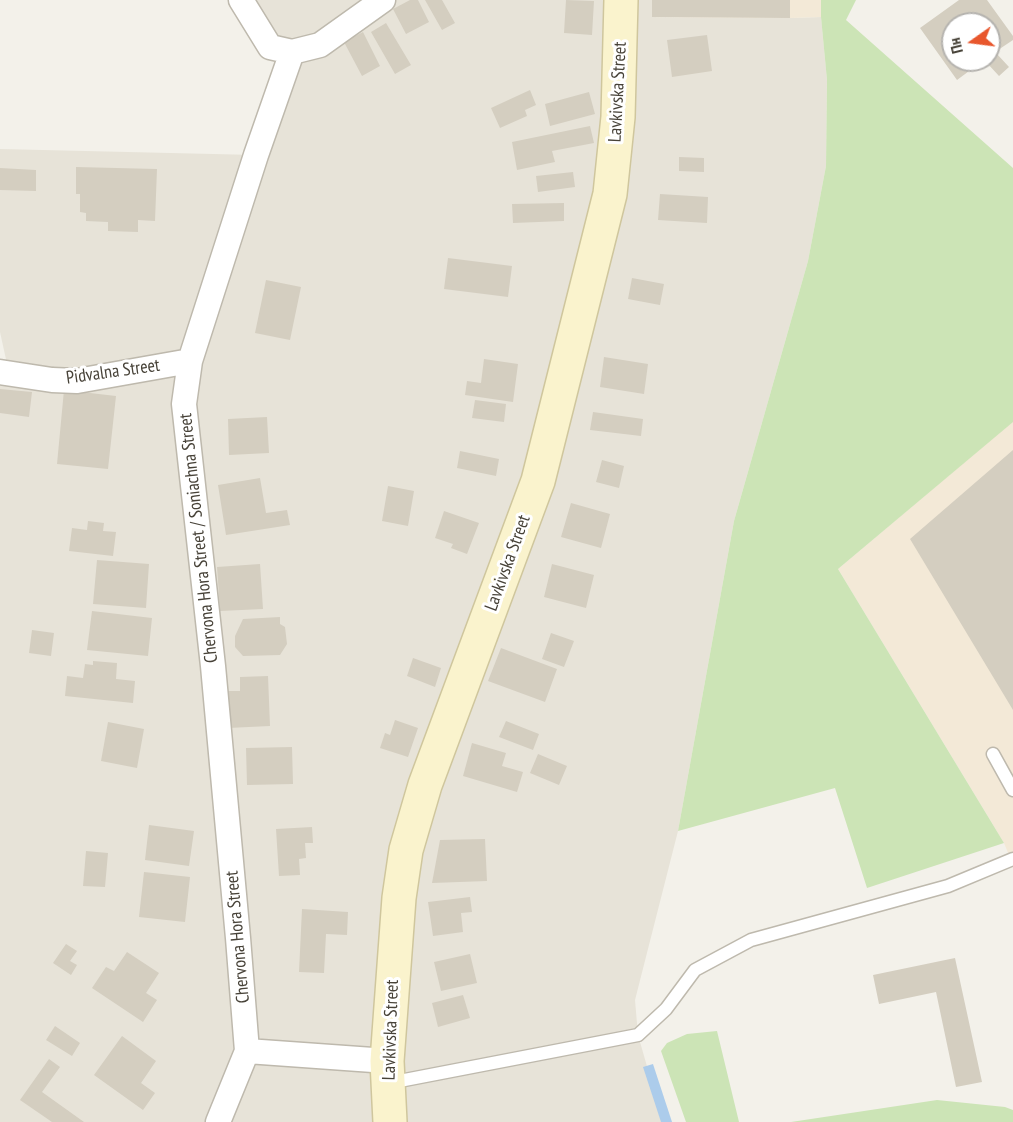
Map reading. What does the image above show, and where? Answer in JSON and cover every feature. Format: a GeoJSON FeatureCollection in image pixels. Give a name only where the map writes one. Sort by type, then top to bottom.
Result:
{"type":"FeatureCollection","features":[{"type":"Feature","properties":{"kind":"street"},"geometry":{"type":"LineString","coordinates":[[240,0],[270,47],[292,52],[320,45],[383,0]]}},
{"type":"Feature","properties":{"kind":"street","name":"Lavkivska Street"},"geometry":{"type":"LineString","coordinates":[[390,1122],[388,1072],[399,898],[406,850],[425,785],[538,481],[610,194],[618,117],[621,0]]}},
{"type":"Feature","properties":{"kind":"street","name":"Chervona Hora Street / Soniachna Street"},"geometry":{"type":"LineString","coordinates":[[228,822],[184,404],[190,361],[256,155],[292,52]]}},
{"type":"Feature","properties":{"kind":"street","name":"Pidvalna Street"},"geometry":{"type":"LineString","coordinates":[[0,372],[52,380],[77,381],[190,361]]}},
{"type":"Feature","properties":{"kind":"street","name":"Chervona Hora Street"},"geometry":{"type":"LineString","coordinates":[[218,1122],[247,1051],[228,822]]}},
{"type":"Feature","properties":{"kind":"street"},"geometry":{"type":"LineString","coordinates":[[247,1051],[388,1072]]}},
{"type":"Feature","properties":{"kind":"lane"},"geometry":{"type":"LineString","coordinates":[[993,754],[1013,790]]}},
{"type":"Feature","properties":{"kind":"lane"},"geometry":{"type":"LineString","coordinates":[[388,1072],[638,1035],[666,1009],[695,970],[751,940],[948,886],[1013,859]]}},
{"type":"Feature","properties":{"kind":"shaded area"},"geometry":{"type":"Polygon","coordinates":[[[241,0],[652,0],[652,17],[821,17],[827,80],[826,166],[808,261],[734,521],[678,831],[635,1000],[638,1035],[663,1122],[0,1122],[0,372],[9,373],[0,332],[0,149],[256,155],[292,52],[241,0]]]}},
{"type":"Feature","properties":{"kind":"shaded area"},"geometry":{"type":"Polygon","coordinates":[[[652,0],[821,0],[821,17],[652,17],[652,0]]]}},
{"type":"Feature","properties":{"kind":"shaded area"},"geometry":{"type":"Polygon","coordinates":[[[1013,421],[1013,865],[1004,843],[838,569],[1013,421]]]}},
{"type":"Feature","properties":{"kind":"green space"},"geometry":{"type":"Polygon","coordinates":[[[821,0],[856,0],[846,20],[1013,168],[1013,422],[838,569],[1004,843],[867,888],[835,788],[678,831],[734,521],[808,261],[826,166],[827,80],[821,0]]]}},
{"type":"Feature","properties":{"kind":"green space"},"geometry":{"type":"Polygon","coordinates":[[[717,1031],[739,1122],[686,1122],[661,1051],[667,1043],[687,1034],[717,1031]]]}},
{"type":"Feature","properties":{"kind":"green space"},"geometry":{"type":"Polygon","coordinates":[[[937,1100],[1005,1107],[1013,1110],[1013,1122],[791,1122],[937,1100]]]}},
{"type":"Feature","properties":{"kind":"water"},"geometry":{"type":"Polygon","coordinates":[[[653,1064],[672,1122],[661,1122],[643,1067],[653,1064]]]}},
{"type":"Feature","properties":{"kind":"building"},"geometry":{"type":"Polygon","coordinates":[[[410,0],[418,0],[429,22],[406,34],[393,9],[410,0]]]}},
{"type":"Feature","properties":{"kind":"building"},"geometry":{"type":"Polygon","coordinates":[[[425,0],[442,0],[455,23],[442,30],[425,0]]]}},
{"type":"Feature","properties":{"kind":"building"},"geometry":{"type":"Polygon","coordinates":[[[566,0],[594,1],[592,35],[564,33],[566,0]]]}},
{"type":"Feature","properties":{"kind":"building"},"geometry":{"type":"Polygon","coordinates":[[[652,0],[790,0],[790,18],[652,17],[652,0]]]}},
{"type":"Feature","properties":{"kind":"building"},"geometry":{"type":"Polygon","coordinates":[[[959,0],[987,0],[996,12],[942,12],[959,0]]]}},
{"type":"Feature","properties":{"kind":"building"},"geometry":{"type":"Polygon","coordinates":[[[941,13],[941,58],[920,28],[941,13]]]}},
{"type":"Feature","properties":{"kind":"building"},"geometry":{"type":"Polygon","coordinates":[[[1001,19],[1013,36],[1013,40],[1001,48],[1001,19]]]}},
{"type":"Feature","properties":{"kind":"building"},"geometry":{"type":"Polygon","coordinates":[[[386,23],[411,65],[395,74],[371,32],[386,23]]]}},
{"type":"Feature","properties":{"kind":"building"},"geometry":{"type":"Polygon","coordinates":[[[363,32],[380,66],[362,76],[344,42],[363,32]]]}},
{"type":"Feature","properties":{"kind":"building"},"geometry":{"type":"Polygon","coordinates":[[[707,35],[712,71],[672,77],[667,40],[707,35]]]}},
{"type":"Feature","properties":{"kind":"building"},"geometry":{"type":"Polygon","coordinates":[[[1001,58],[1009,67],[999,76],[995,72],[1001,72],[1001,58]]]}},
{"type":"Feature","properties":{"kind":"building"},"geometry":{"type":"Polygon","coordinates":[[[951,72],[968,72],[957,80],[951,72]]]}},
{"type":"Feature","properties":{"kind":"building"},"geometry":{"type":"Polygon","coordinates":[[[530,90],[536,105],[525,110],[527,116],[500,128],[491,108],[530,90]]]}},
{"type":"Feature","properties":{"kind":"building"},"geometry":{"type":"Polygon","coordinates":[[[589,92],[595,114],[550,126],[545,104],[589,92]]]}},
{"type":"Feature","properties":{"kind":"building"},"geometry":{"type":"Polygon","coordinates":[[[590,126],[594,143],[552,151],[555,162],[517,170],[512,142],[590,126]]]}},
{"type":"Feature","properties":{"kind":"building"},"geometry":{"type":"Polygon","coordinates":[[[679,157],[704,158],[704,172],[679,171],[679,157]]]}},
{"type":"Feature","properties":{"kind":"building"},"geometry":{"type":"Polygon","coordinates":[[[76,167],[157,169],[155,221],[138,220],[138,232],[108,231],[108,222],[86,221],[86,213],[80,212],[80,194],[76,194],[76,167]]]}},
{"type":"Feature","properties":{"kind":"building"},"geometry":{"type":"Polygon","coordinates":[[[0,168],[36,170],[36,191],[0,190],[0,168]]]}},
{"type":"Feature","properties":{"kind":"building"},"geometry":{"type":"Polygon","coordinates":[[[573,172],[575,187],[538,192],[536,176],[573,172]]]}},
{"type":"Feature","properties":{"kind":"building"},"geometry":{"type":"Polygon","coordinates":[[[660,194],[708,197],[707,223],[658,220],[660,194]]]}},
{"type":"Feature","properties":{"kind":"building"},"geometry":{"type":"Polygon","coordinates":[[[564,203],[564,221],[513,223],[512,204],[564,203]]]}},
{"type":"Feature","properties":{"kind":"building"},"geometry":{"type":"Polygon","coordinates":[[[448,258],[512,266],[508,297],[444,289],[448,258]]]}},
{"type":"Feature","properties":{"kind":"building"},"geometry":{"type":"Polygon","coordinates":[[[632,278],[664,284],[660,305],[628,299],[632,278]]]}},
{"type":"Feature","properties":{"kind":"building"},"geometry":{"type":"Polygon","coordinates":[[[266,280],[301,287],[290,340],[255,333],[266,280]]]}},
{"type":"Feature","properties":{"kind":"building"},"geometry":{"type":"Polygon","coordinates":[[[604,357],[648,364],[644,394],[600,387],[604,357]]]}},
{"type":"Feature","properties":{"kind":"building"},"geometry":{"type":"Polygon","coordinates":[[[484,359],[518,364],[513,402],[465,395],[467,381],[481,383],[484,359]]]}},
{"type":"Feature","properties":{"kind":"building"},"geometry":{"type":"Polygon","coordinates":[[[0,389],[32,392],[29,417],[0,413],[0,389]]]}},
{"type":"Feature","properties":{"kind":"building"},"geometry":{"type":"Polygon","coordinates":[[[64,390],[116,396],[108,469],[57,464],[64,390]]]}},
{"type":"Feature","properties":{"kind":"building"},"geometry":{"type":"Polygon","coordinates":[[[475,400],[506,404],[504,422],[472,418],[475,400]]]}},
{"type":"Feature","properties":{"kind":"building"},"geometry":{"type":"Polygon","coordinates":[[[593,412],[643,419],[641,436],[590,430],[593,412]]]}},
{"type":"Feature","properties":{"kind":"building"},"geometry":{"type":"Polygon","coordinates":[[[267,417],[269,453],[229,455],[228,419],[267,417]]]}},
{"type":"Feature","properties":{"kind":"building"},"geometry":{"type":"Polygon","coordinates":[[[1013,450],[1013,710],[910,539],[1013,450]]]}},
{"type":"Feature","properties":{"kind":"building"},"geometry":{"type":"Polygon","coordinates":[[[460,451],[499,459],[496,476],[457,468],[460,451]]]}},
{"type":"Feature","properties":{"kind":"building"},"geometry":{"type":"Polygon","coordinates":[[[602,460],[624,466],[619,488],[596,482],[602,460]]]}},
{"type":"Feature","properties":{"kind":"building"},"geometry":{"type":"Polygon","coordinates":[[[260,478],[266,513],[287,510],[290,525],[226,535],[218,485],[260,478]]]}},
{"type":"Feature","properties":{"kind":"building"},"geometry":{"type":"Polygon","coordinates":[[[388,486],[414,491],[408,526],[382,521],[388,486]]]}},
{"type":"Feature","properties":{"kind":"building"},"geometry":{"type":"Polygon","coordinates":[[[571,503],[610,514],[601,548],[561,537],[571,503]]]}},
{"type":"Feature","properties":{"kind":"building"},"geometry":{"type":"Polygon","coordinates":[[[444,511],[479,523],[467,554],[451,548],[453,544],[435,538],[444,511]]]}},
{"type":"Feature","properties":{"kind":"building"},"geometry":{"type":"Polygon","coordinates":[[[88,521],[104,523],[103,531],[116,532],[113,556],[69,551],[72,528],[87,530],[88,521]]]}},
{"type":"Feature","properties":{"kind":"building"},"geometry":{"type":"Polygon","coordinates":[[[97,560],[149,564],[146,608],[93,604],[97,560]]]}},
{"type":"Feature","properties":{"kind":"building"},"geometry":{"type":"Polygon","coordinates":[[[260,564],[263,609],[220,611],[217,567],[260,564]]]}},
{"type":"Feature","properties":{"kind":"building"},"geometry":{"type":"Polygon","coordinates":[[[552,564],[594,575],[586,608],[544,597],[552,564]]]}},
{"type":"Feature","properties":{"kind":"building"},"geometry":{"type":"Polygon","coordinates":[[[92,611],[152,618],[148,656],[87,650],[92,611]]]}},
{"type":"Feature","properties":{"kind":"building"},"geometry":{"type":"Polygon","coordinates":[[[280,617],[280,624],[285,627],[287,644],[280,655],[243,656],[235,647],[235,636],[243,619],[280,617]]]}},
{"type":"Feature","properties":{"kind":"building"},"geometry":{"type":"Polygon","coordinates":[[[32,630],[54,633],[51,656],[29,653],[32,630]]]}},
{"type":"Feature","properties":{"kind":"building"},"geometry":{"type":"Polygon","coordinates":[[[551,633],[574,641],[564,667],[542,659],[551,633]]]}},
{"type":"Feature","properties":{"kind":"building"},"geometry":{"type":"Polygon","coordinates":[[[501,648],[557,669],[545,702],[488,681],[501,648]]]}},
{"type":"Feature","properties":{"kind":"building"},"geometry":{"type":"Polygon","coordinates":[[[413,658],[441,668],[435,687],[407,676],[413,658]]]}},
{"type":"Feature","properties":{"kind":"building"},"geometry":{"type":"Polygon","coordinates":[[[93,661],[117,663],[116,679],[135,681],[133,703],[65,696],[67,676],[83,678],[85,664],[93,665],[93,661]]]}},
{"type":"Feature","properties":{"kind":"building"},"geometry":{"type":"Polygon","coordinates":[[[268,676],[270,726],[228,728],[226,691],[240,691],[240,677],[268,676]]]}},
{"type":"Feature","properties":{"kind":"building"},"geometry":{"type":"Polygon","coordinates":[[[395,720],[418,728],[408,757],[380,748],[385,733],[390,735],[395,720]]]}},
{"type":"Feature","properties":{"kind":"building"},"geometry":{"type":"Polygon","coordinates":[[[506,721],[539,734],[533,750],[499,737],[506,721]]]}},
{"type":"Feature","properties":{"kind":"building"},"geometry":{"type":"Polygon","coordinates":[[[108,722],[144,729],[137,768],[101,761],[108,722]]]}},
{"type":"Feature","properties":{"kind":"building"},"geometry":{"type":"Polygon","coordinates":[[[472,743],[506,753],[502,766],[523,772],[517,792],[463,776],[472,743]]]}},
{"type":"Feature","properties":{"kind":"building"},"geometry":{"type":"Polygon","coordinates":[[[292,747],[293,784],[247,785],[246,748],[292,747]]]}},
{"type":"Feature","properties":{"kind":"building"},"geometry":{"type":"Polygon","coordinates":[[[538,754],[567,766],[559,785],[530,773],[538,754]]]}},
{"type":"Feature","properties":{"kind":"building"},"geometry":{"type":"Polygon","coordinates":[[[149,825],[194,831],[189,866],[145,860],[149,825]]]}},
{"type":"Feature","properties":{"kind":"building"},"geometry":{"type":"Polygon","coordinates":[[[312,827],[313,843],[305,843],[306,858],[299,859],[300,875],[279,876],[276,829],[312,827]]]}},
{"type":"Feature","properties":{"kind":"building"},"geometry":{"type":"Polygon","coordinates":[[[485,839],[487,881],[432,883],[440,840],[485,839]]]}},
{"type":"Feature","properties":{"kind":"building"},"geometry":{"type":"Polygon","coordinates":[[[86,851],[108,853],[105,887],[83,886],[86,851]]]}},
{"type":"Feature","properties":{"kind":"building"},"geometry":{"type":"Polygon","coordinates":[[[144,872],[190,877],[185,922],[139,917],[144,872]]]}},
{"type":"Feature","properties":{"kind":"building"},"geometry":{"type":"Polygon","coordinates":[[[470,897],[472,912],[461,913],[463,932],[433,936],[428,902],[470,897]]]}},
{"type":"Feature","properties":{"kind":"building"},"geometry":{"type":"Polygon","coordinates":[[[302,909],[348,912],[347,935],[326,934],[324,973],[299,972],[302,909]]]}},
{"type":"Feature","properties":{"kind":"building"},"geometry":{"type":"Polygon","coordinates":[[[66,944],[77,951],[70,961],[77,965],[71,975],[53,963],[66,944]]]}},
{"type":"Feature","properties":{"kind":"building"},"geometry":{"type":"Polygon","coordinates":[[[127,952],[159,973],[146,993],[157,1000],[143,1022],[92,988],[106,967],[114,971],[127,952]]]}},
{"type":"Feature","properties":{"kind":"building"},"geometry":{"type":"Polygon","coordinates":[[[470,954],[477,983],[441,991],[434,962],[470,954]]]}},
{"type":"Feature","properties":{"kind":"building"},"geometry":{"type":"Polygon","coordinates":[[[955,958],[982,1082],[956,1087],[936,992],[879,1004],[873,975],[955,958]]]}},
{"type":"Feature","properties":{"kind":"building"},"geometry":{"type":"Polygon","coordinates":[[[463,995],[470,1018],[438,1027],[432,1003],[463,995]]]}},
{"type":"Feature","properties":{"kind":"building"},"geometry":{"type":"Polygon","coordinates":[[[55,1026],[80,1043],[72,1056],[46,1040],[55,1026]]]}},
{"type":"Feature","properties":{"kind":"building"},"geometry":{"type":"Polygon","coordinates":[[[122,1036],[156,1061],[141,1083],[155,1093],[143,1110],[94,1075],[122,1036]]]}},
{"type":"Feature","properties":{"kind":"building"},"geometry":{"type":"Polygon","coordinates":[[[49,1059],[60,1067],[42,1092],[84,1122],[52,1122],[20,1100],[49,1059]]]}}]}
